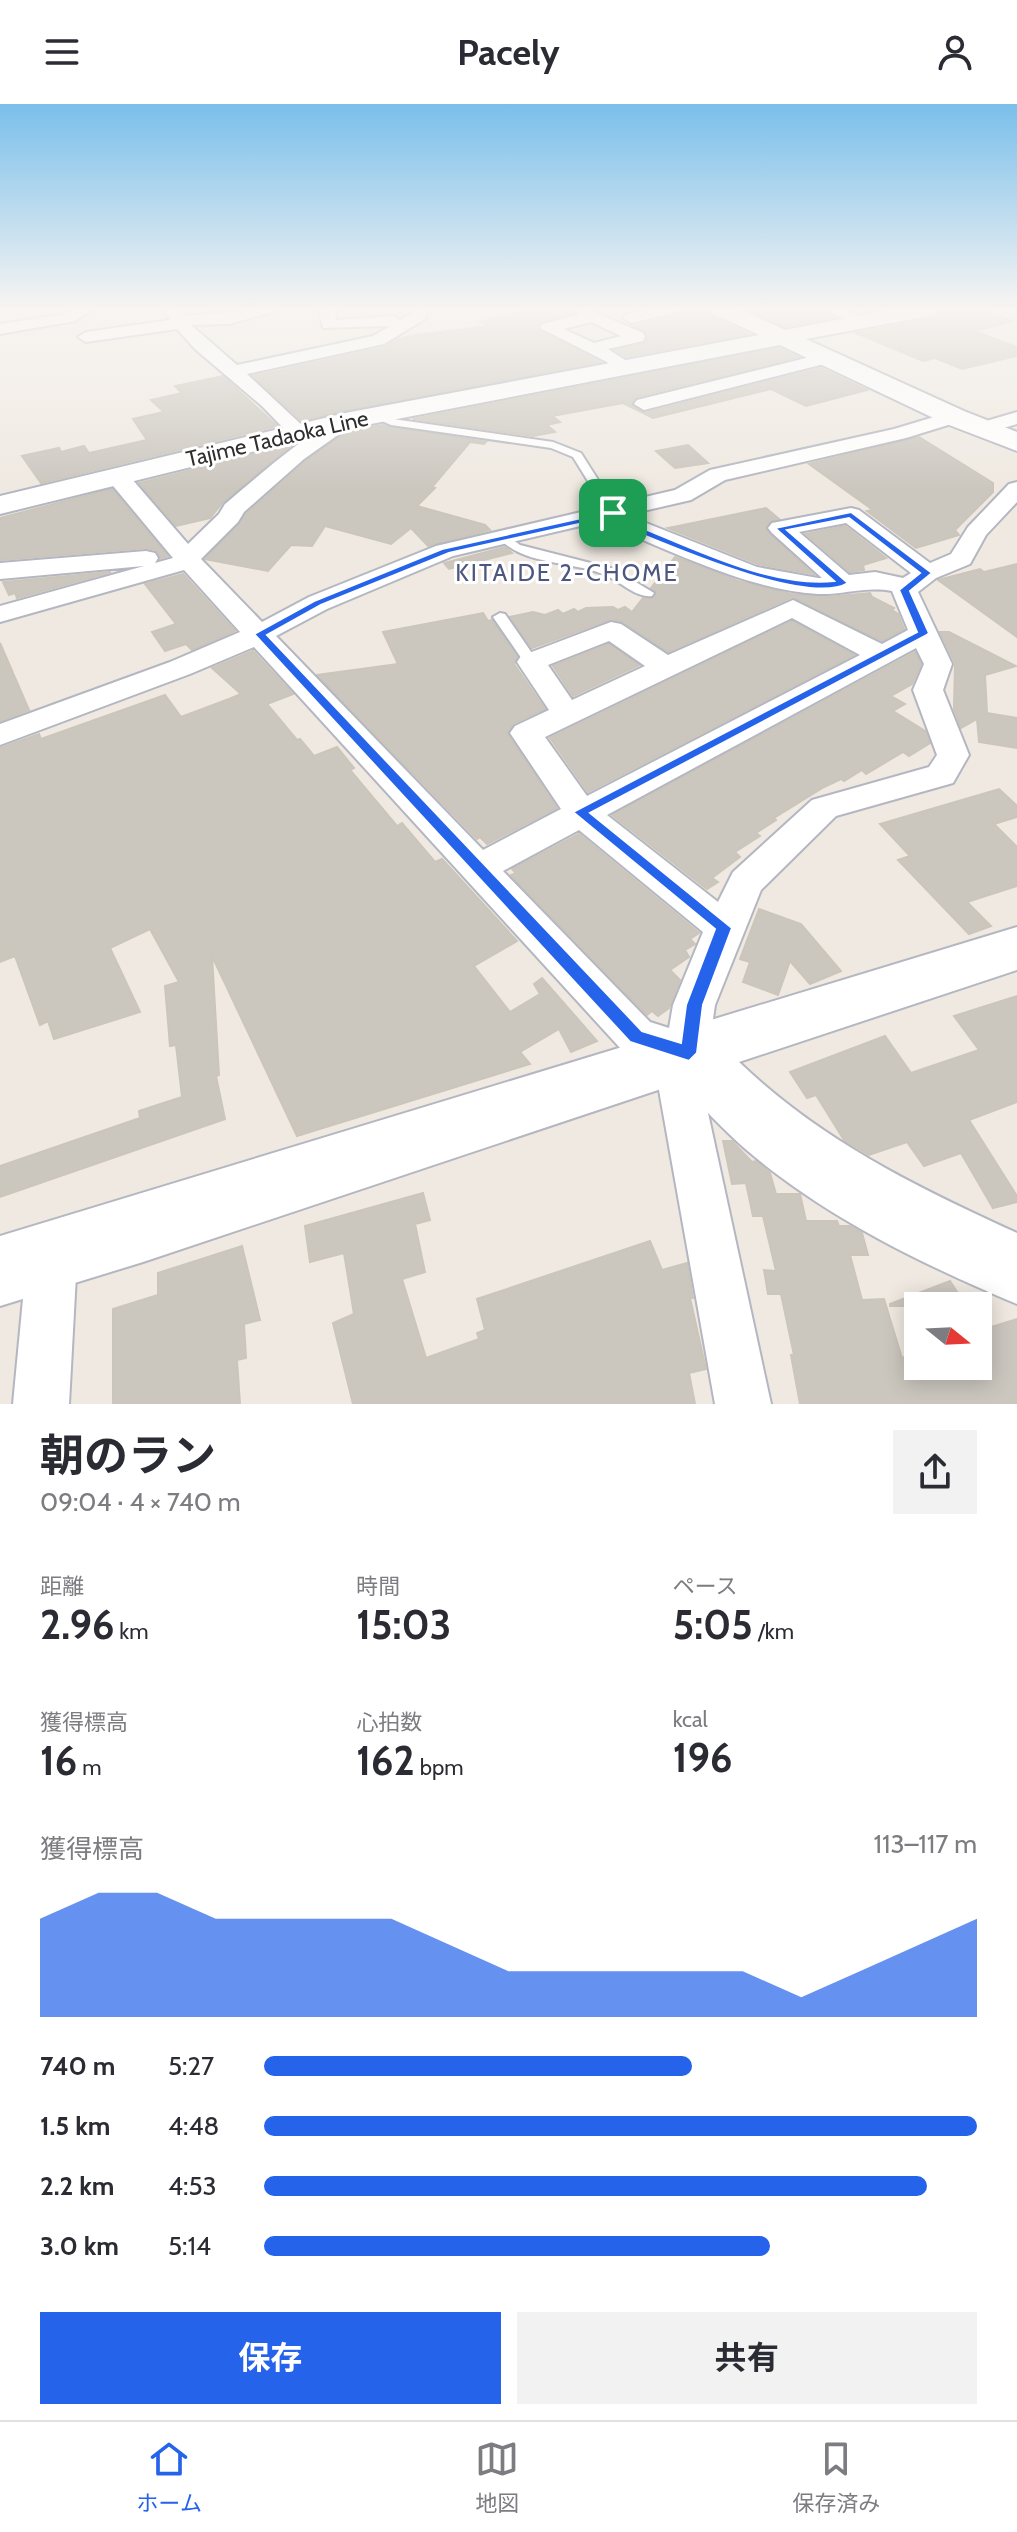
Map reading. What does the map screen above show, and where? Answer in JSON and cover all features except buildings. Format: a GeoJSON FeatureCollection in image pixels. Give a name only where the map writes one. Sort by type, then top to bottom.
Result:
{"type":"FeatureCollection","features":[{"type":"Feature","properties":{"kind":"main road","name":"Tajime Tadaoka Line"},"geometry":{"type":"LineString","coordinates":[[0,505],[345,421],[627,369]]}},
{"type":"Feature","properties":{"kind":"main road"},"geometry":{"type":"LineString","coordinates":[[849,369],[1017,442]]}},
{"type":"Feature","properties":{"kind":"main road"},"geometry":{"type":"LineString","coordinates":[[26,1264],[1017,948]]}},
{"type":"Feature","properties":{"kind":"main road"},"geometry":{"type":"LineString","coordinates":[[689,1053],[771,1132],[818,1166],[868,1197],[1017,1269]]}},
{"type":"Feature","properties":{"kind":"street"},"geometry":{"type":"LineString","coordinates":[[230,369],[274,405],[298,432]]}},
{"type":"Feature","properties":{"kind":"street"},"geometry":{"type":"LineString","coordinates":[[234,371],[245,369]]}},
{"type":"Feature","properties":{"kind":"street"},"geometry":{"type":"LineString","coordinates":[[652,400],[769,369]]}},
{"type":"Feature","properties":{"kind":"street"},"geometry":{"type":"LineString","coordinates":[[0,735],[180,668],[260,634],[318,603],[445,551],[683,495],[718,475],[899,434],[954,417]]}},
{"type":"Feature","properties":{"kind":"street"},"geometry":{"type":"LineString","coordinates":[[983,428],[1017,418]]}},
{"type":"Feature","properties":{"kind":"street"},"geometry":{"type":"LineString","coordinates":[[0,614],[187,558],[230,517],[233,509],[297,455],[345,421]]}},
{"type":"Feature","properties":{"kind":"street"},"geometry":{"type":"LineString","coordinates":[[117,476],[187,558],[636,1036],[689,1053]]}},
{"type":"Feature","properties":{"kind":"street"},"geometry":{"type":"LineString","coordinates":[[743,1404],[681,1090],[694,1005],[746,882],[824,808],[941,775],[953,755],[928,690],[938,664],[904,590],[917,580],[961,559],[976,532],[1017,489]]}},
{"type":"Feature","properties":{"kind":"street"},"geometry":{"type":"LineString","coordinates":[[613,513],[619,522],[751,573],[818,586],[875,580],[917,580]]}},
{"type":"Feature","properties":{"kind":"street"},"geometry":{"type":"LineString","coordinates":[[843,583],[780,528],[851,515],[917,580]]}},
{"type":"Feature","properties":{"kind":"street"},"geometry":{"type":"LineString","coordinates":[[0,571],[187,558]]}},
{"type":"Feature","properties":{"kind":"street"},"geometry":{"type":"LineString","coordinates":[[724,928],[580,812],[526,733],[793,608],[882,655]]}},
{"type":"Feature","properties":{"kind":"street"},"geometry":{"type":"LineString","coordinates":[[567,714],[531,662],[611,630],[666,667]]}},
{"type":"Feature","properties":{"kind":"street"},"geometry":{"type":"LineString","coordinates":[[480,867],[923,633]]}},
{"type":"Feature","properties":{"kind":"street"},"geometry":{"type":"LineString","coordinates":[[26,1264],[41,1404]]}},
{"type":"Feature","properties":{"kind":"lane"},"geometry":{"type":"LineString","coordinates":[[376,415],[391,422],[553,445],[577,455],[613,513]]}},
{"type":"Feature","properties":{"kind":"lane"},"geometry":{"type":"LineString","coordinates":[[504,537],[516,548],[610,572],[647,593]]}},
{"type":"Feature","properties":{"kind":"lane"},"geometry":{"type":"LineString","coordinates":[[500,617],[531,662]]}},
{"type":"Feature","properties":{"kind":"district","name":"KITAIDE 2-CHOME"},"geometry":{"type":"Point","coordinates":[567,573]}},
{"type":"Feature","properties":{"kind":"route"},"geometry":{"type":"LineString","coordinates":[[613,513],[619,522],[751,573],[818,586],[843,583],[780,528],[851,515],[927,573],[904,590],[923,633],[580,812],[724,928],[694,1005],[689,1053],[636,1036],[260,634],[318,603],[445,551],[613,513]]}}]}
